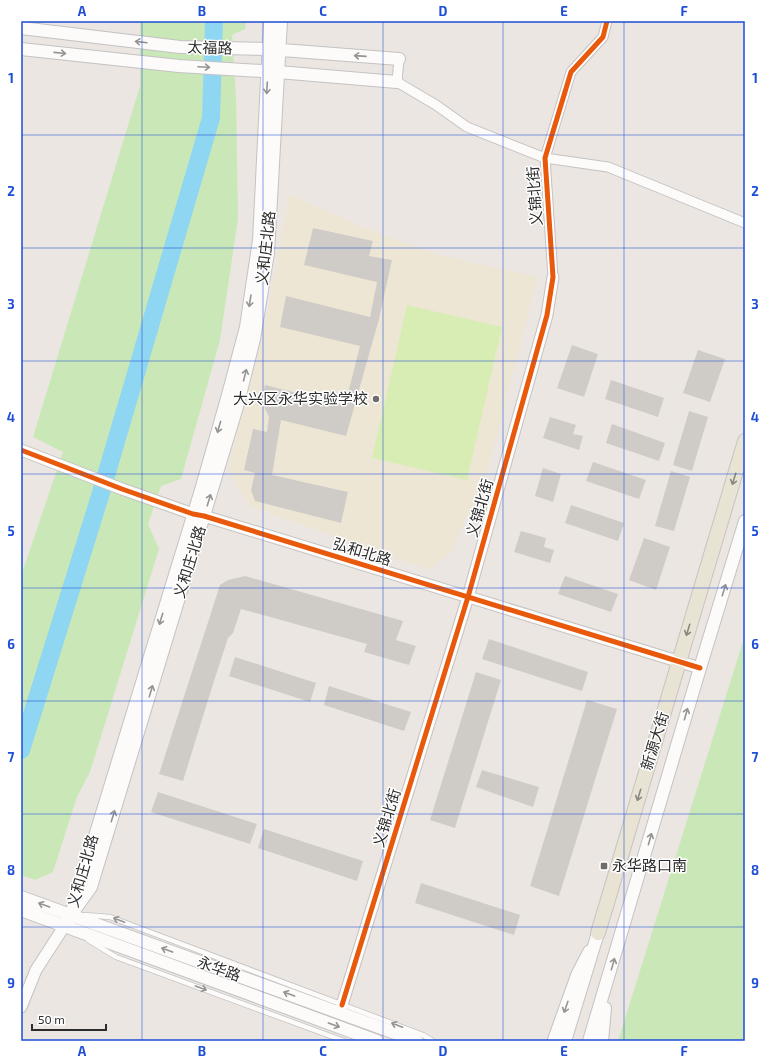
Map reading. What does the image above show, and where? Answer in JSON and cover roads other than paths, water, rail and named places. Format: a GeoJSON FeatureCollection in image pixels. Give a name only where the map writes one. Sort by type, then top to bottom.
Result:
{"type":"FeatureCollection","features":[{"type":"Feature","properties":{"kind":"main road","name":"义和庄北路"},"geometry":{"type":"LineString","coordinates":[[68,920],[92,887],[199,515],[237,407],[254,339],[268,253],[274,49],[270,21]]}},
{"type":"Feature","properties":{"kind":"main road","name":"义和庄北路"},"geometry":{"type":"LineString","coordinates":[[274,49],[281,21]]}},
{"type":"Feature","properties":{"kind":"main road","name":"太福路"},"geometry":{"type":"LineString","coordinates":[[21,28],[180,47],[274,49],[399,59]]}},
{"type":"Feature","properties":{"kind":"main road","name":"太福路"},"geometry":{"type":"LineString","coordinates":[[21,49],[179,66],[228,68],[397,82]]}},
{"type":"Feature","properties":{"kind":"main road","name":"新源大街"},"geometry":{"type":"LineString","coordinates":[[565,1041],[745,441]]}},
{"type":"Feature","properties":{"kind":"main road","name":"新源大街"},"geometry":{"type":"LineString","coordinates":[[589,1041],[608,982],[700,668],[745,521]]}},
{"type":"Feature","properties":{"kind":"main road","name":"永华路"},"geometry":{"type":"LineString","coordinates":[[21,897],[68,920],[377,1041]]}},
{"type":"Feature","properties":{"kind":"main road","name":"永华路"},"geometry":{"type":"LineString","coordinates":[[21,910],[68,920],[418,1041]]}},
{"type":"Feature","properties":{"kind":"main road"},"geometry":{"type":"LineString","coordinates":[[602,1041],[608,982]]}},
{"type":"Feature","properties":{"kind":"street","name":"义锦北街"},"geometry":{"type":"LineString","coordinates":[[342,1005],[468,597],[547,315],[553,278],[545,158],[571,72],[604,37],[607,21]]}},
{"type":"Feature","properties":{"kind":"street"},"geometry":{"type":"LineString","coordinates":[[399,59],[397,82],[436,105],[467,127],[545,158],[608,167],[745,223]]}},
{"type":"Feature","properties":{"kind":"street","name":"弘和北路"},"geometry":{"type":"LineString","coordinates":[[21,450],[122,489],[199,515],[700,668]]}},
{"type":"Feature","properties":{"kind":"street"},"geometry":{"type":"LineString","coordinates":[[21,1008],[36,970],[68,920]]}},
{"type":"Feature","properties":{"kind":"street"},"geometry":{"type":"LineString","coordinates":[[553,1041],[577,974],[598,933]]}},
{"type":"Feature","properties":{"kind":"lane"},"geometry":{"type":"LineString","coordinates":[[68,920],[110,917],[423,1035],[433,1041]]}},
{"type":"Feature","properties":{"kind":"lane"},"geometry":{"type":"LineString","coordinates":[[68,920],[116,957],[344,1041]]}},
{"type":"Feature","properties":{"kind":"waterway"},"geometry":{"type":"LineString","coordinates":[[21,750],[100,496],[211,118],[214,21]]}},
{"type":"Feature","properties":{"kind":"place","name":"大兴区永华实验学校"},"geometry":{"type":"Point","coordinates":[376,399]}},
{"type":"Feature","properties":{"kind":"place","name":"永华路口南"},"geometry":{"type":"Point","coordinates":[604,866]}}]}
